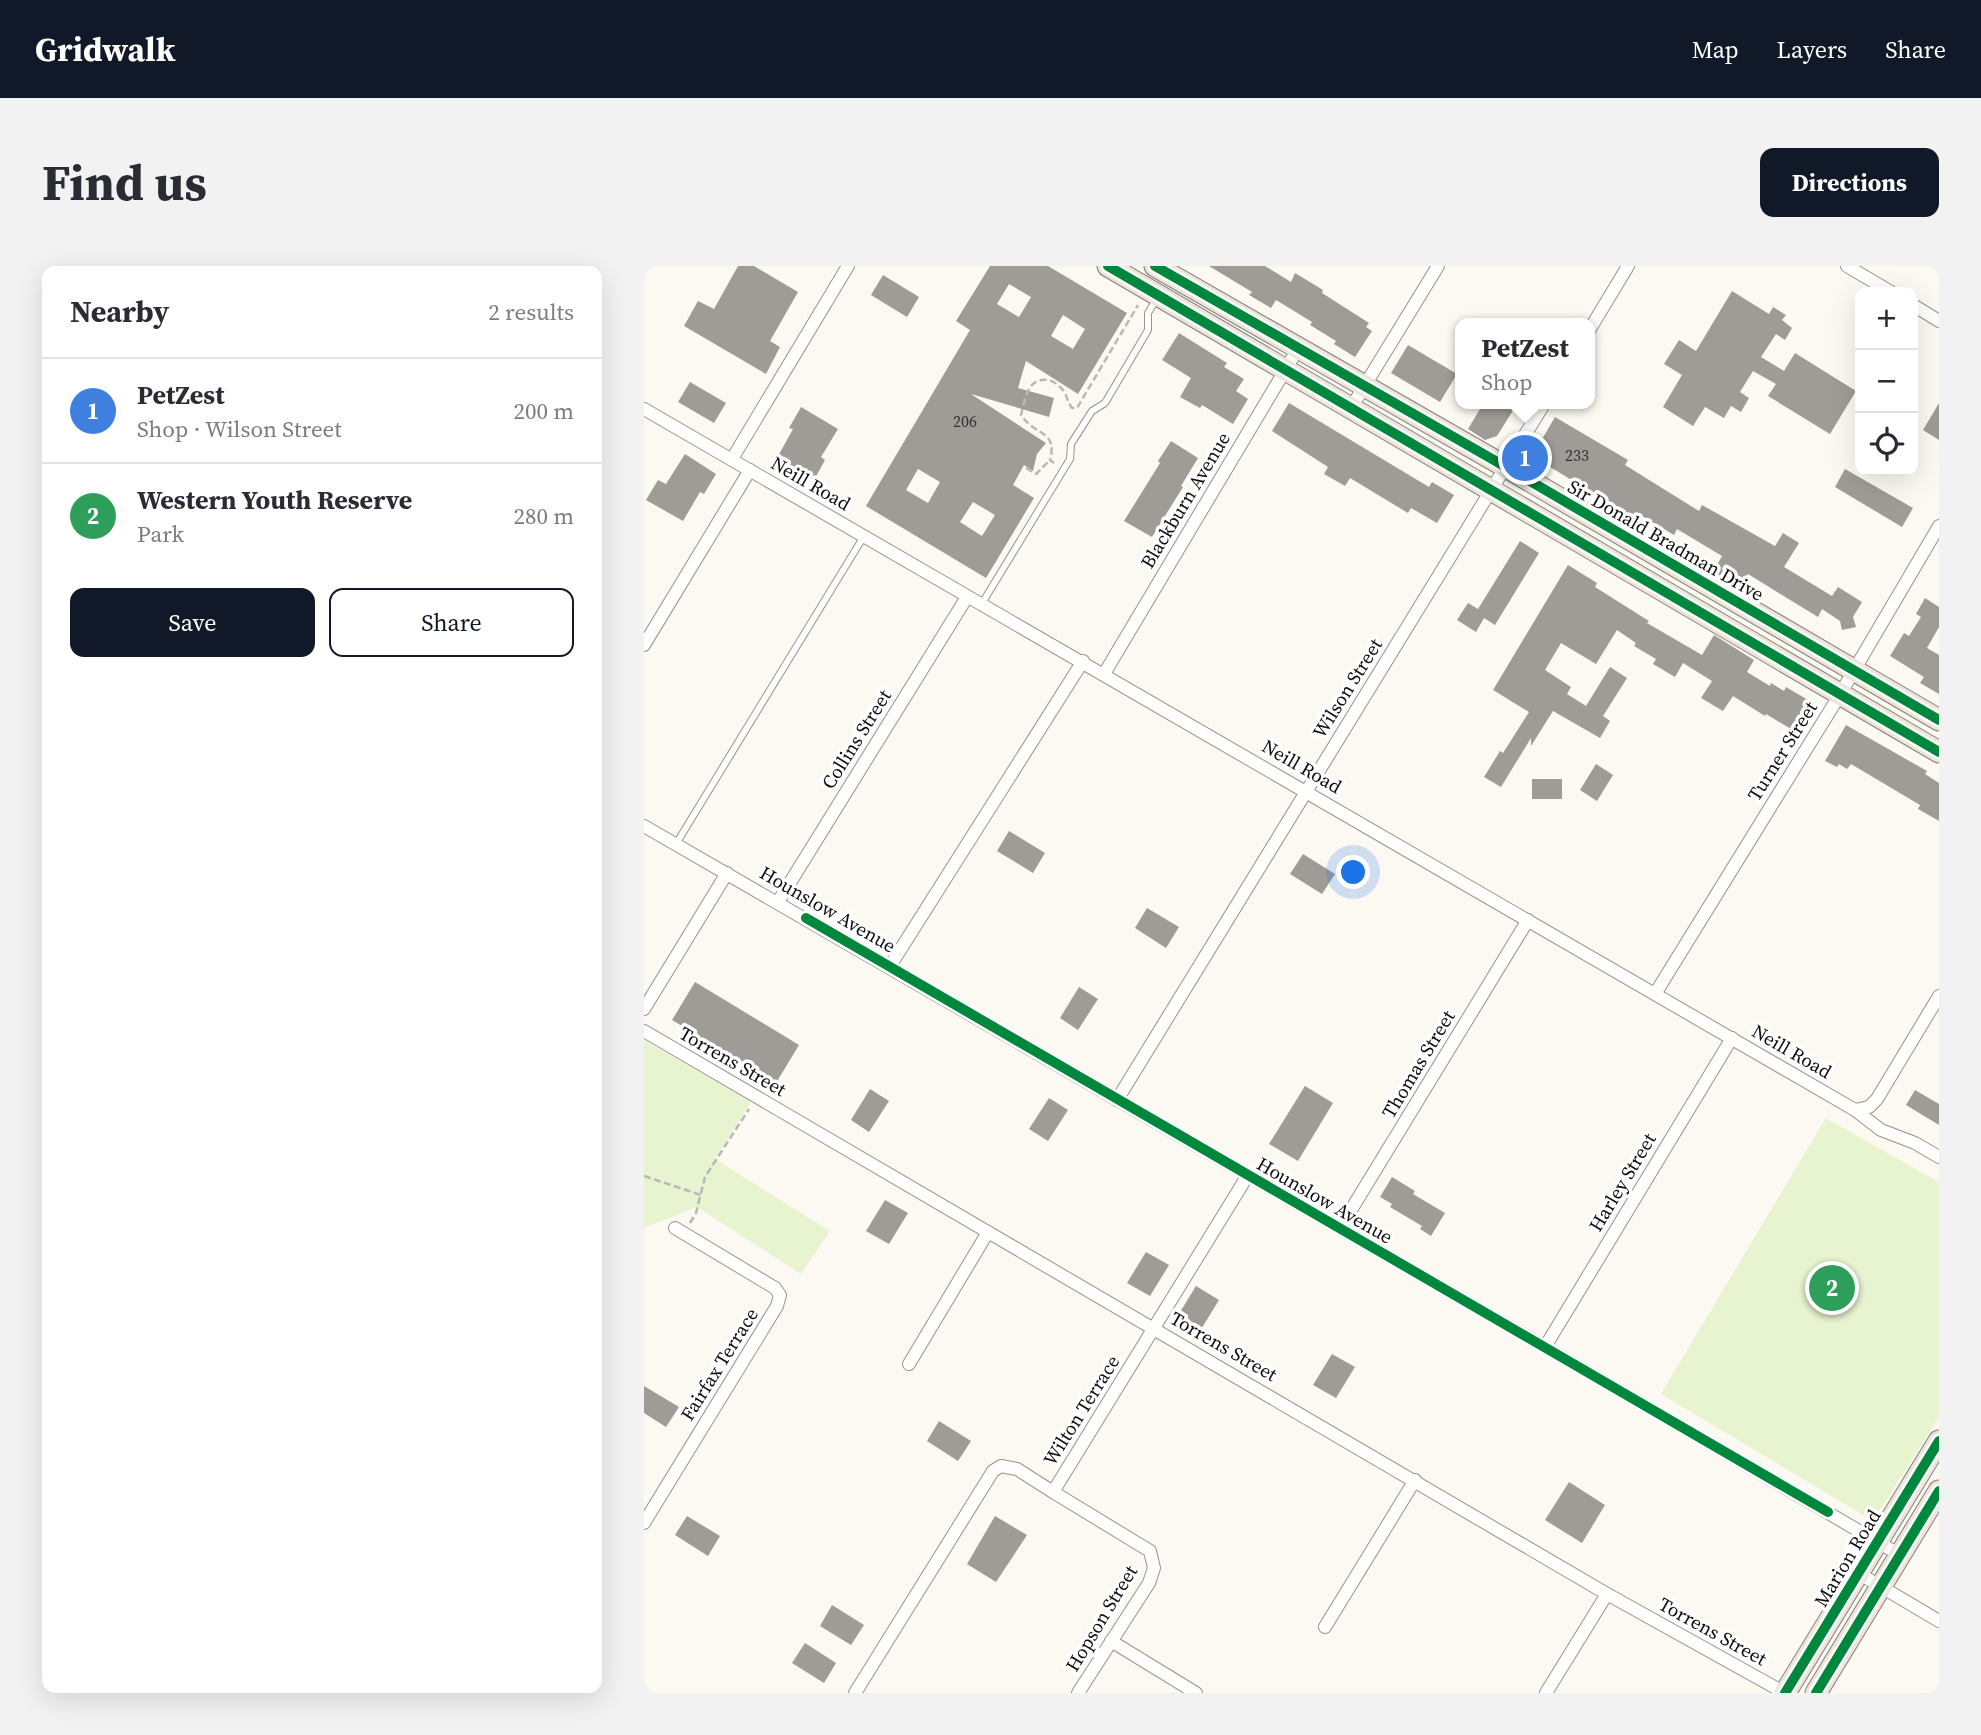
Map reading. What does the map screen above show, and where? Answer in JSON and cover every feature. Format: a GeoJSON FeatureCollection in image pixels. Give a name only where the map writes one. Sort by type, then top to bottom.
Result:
{"type":"FeatureCollection","features":[{"type":"Feature","properties":{"kind":"main road"},"geometry":{"type":"LineString","coordinates":[[1108,266],[1150,297],[1286,369],[1939,752]]}},
{"type":"Feature","properties":{"kind":"main road","name":"Sir Donald Bradman Drive"},"geometry":{"type":"LineString","coordinates":[[1155,266],[1939,720]]}},
{"type":"Feature","properties":{"kind":"main road","name":"Marion Road"},"geometry":{"type":"LineString","coordinates":[[1785,1693],[1939,1441]]}},
{"type":"Feature","properties":{"kind":"main road"},"geometry":{"type":"LineString","coordinates":[[1816,1693],[1939,1491]]}},
{"type":"Feature","properties":{"kind":"street"},"geometry":{"type":"LineString","coordinates":[[732,459],[848,266]]}},
{"type":"Feature","properties":{"kind":"street"},"geometry":{"type":"LineString","coordinates":[[1351,408],[1438,266]]}},
{"type":"Feature","properties":{"kind":"street"},"geometry":{"type":"LineString","coordinates":[[1595,321],[1628,266]]}},
{"type":"Feature","properties":{"kind":"street"},"geometry":{"type":"LineString","coordinates":[[1847,266],[1883,287]]}},
{"type":"Feature","properties":{"kind":"street"},"geometry":{"type":"LineString","coordinates":[[1918,308],[1939,321]]}},
{"type":"Feature","properties":{"kind":"street","name":"Blackburn Avenue"},"geometry":{"type":"LineString","coordinates":[[1104,674],[1299,347]]}},
{"type":"Feature","properties":{"kind":"street","name":"Neill Road"},"geometry":{"type":"LineString","coordinates":[[644,409],[1732,1038],[1855,1110],[1881,1130],[1915,1143],[1939,1157]]}},
{"type":"Feature","properties":{"kind":"street","name":"Wilson Street"},"geometry":{"type":"LineString","coordinates":[[1116,1100],[1541,409]]}},
{"type":"Feature","properties":{"kind":"street"},"geometry":{"type":"LineString","coordinates":[[644,645],[751,470]]}},
{"type":"Feature","properties":{"kind":"street","name":"Turner Street"},"geometry":{"type":"LineString","coordinates":[[1655,994],[1939,526]]}},
{"type":"Feature","properties":{"kind":"street","name":"Collins Street"},"geometry":{"type":"LineString","coordinates":[[778,902],[967,597]]}},
{"type":"Feature","properties":{"kind":"street"},"geometry":{"type":"LineString","coordinates":[[890,966],[1083,662]]}},
{"type":"Feature","properties":{"kind":"street","name":"Hounslow Avenue"},"geometry":{"type":"LineString","coordinates":[[644,825],[1900,1555]]}},
{"type":"Feature","properties":{"kind":"street"},"geometry":{"type":"LineString","coordinates":[[644,1009],[727,873]]}},
{"type":"Feature","properties":{"kind":"street","name":"Thomas Street"},"geometry":{"type":"LineString","coordinates":[[1340,1228],[1528,920]]}},
{"type":"Feature","properties":{"kind":"street"},"geometry":{"type":"LineString","coordinates":[[1855,1110],[1868,1107],[1877,1099],[1939,996]]}},
{"type":"Feature","properties":{"kind":"street","name":"Torrens Street"},"geometry":{"type":"LineString","coordinates":[[644,1031],[1607,1594],[1785,1693]]}},
{"type":"Feature","properties":{"kind":"street","name":"Harley Street"},"geometry":{"type":"LineString","coordinates":[[1545,1347],[1732,1038]]}},
{"type":"Feature","properties":{"kind":"street","name":"Wilton Terrace"},"geometry":{"type":"LineString","coordinates":[[855,1693],[993,1471],[1001,1466],[1017,1469],[1053,1492],[1248,1175]]}},
{"type":"Feature","properties":{"kind":"street","name":"Fairfax Terrace"},"geometry":{"type":"LineString","coordinates":[[644,1523],[777,1306],[780,1295],[775,1288],[682,1227]]}},
{"type":"Feature","properties":{"kind":"street"},"geometry":{"type":"LineString","coordinates":[[908,1364],[988,1232]]}},
{"type":"Feature","properties":{"kind":"street"},"geometry":{"type":"LineString","coordinates":[[1325,1627],[1415,1480]]}},
{"type":"Feature","properties":{"kind":"street","name":"Hopson Street"},"geometry":{"type":"LineString","coordinates":[[1053,1492],[1150,1551],[1154,1568],[1149,1583],[1078,1693]]}},
{"type":"Feature","properties":{"kind":"street"},"geometry":{"type":"LineString","coordinates":[[1858,1573],[1939,1621]]}},
{"type":"Feature","properties":{"kind":"street"},"geometry":{"type":"LineString","coordinates":[[1546,1693],[1607,1594]]}},
{"type":"Feature","properties":{"kind":"street"},"geometry":{"type":"LineString","coordinates":[[1111,1641],[1196,1693]]}},
{"type":"Feature","properties":{"kind":"lane"},"geometry":{"type":"LineString","coordinates":[[981,605],[1070,459],[1071,444],[1092,411],[1105,403],[1147,330],[1150,297]]}},
{"type":"Feature","properties":{"kind":"lane"},"geometry":{"type":"LineString","coordinates":[[676,844],[864,536]]}},
{"type":"Feature","properties":{"kind":"path"},"geometry":{"type":"LineString","coordinates":[[1026,468],[1036,474],[1050,460],[1054,446],[1051,439],[1028,426],[1021,415],[1029,387],[1037,380],[1048,380],[1063,390],[1072,408],[1077,408],[1150,297]]}},
{"type":"Feature","properties":{"kind":"path"},"geometry":{"type":"LineString","coordinates":[[1050,460],[1057,465]]}},
{"type":"Feature","properties":{"kind":"path"},"geometry":{"type":"LineString","coordinates":[[682,1227],[696,1213],[705,1177],[757,1097]]}},
{"type":"Feature","properties":{"kind":"path"},"geometry":{"type":"LineString","coordinates":[[644,1176],[701,1195]]}},
{"type":"Feature","properties":{"kind":"green space"},"geometry":{"type":"Polygon","coordinates":[[[644,1040],[751,1102],[715,1159],[830,1231],[801,1274],[697,1207],[644,1228],[644,1040]]]}},
{"type":"Feature","properties":{"kind":"green space"},"geometry":{"type":"Polygon","coordinates":[[[1826,1118],[1939,1182],[1939,1417],[1873,1521],[1661,1394],[1826,1118]]]}},
{"type":"Feature","properties":{"kind":"building"},"geometry":{"type":"Polygon","coordinates":[[[738,266],[754,266],[798,292],[770,341],[780,347],[766,374],[684,326],[698,301],[714,309],[738,266]]]}},
{"type":"Feature","properties":{"kind":"building"},"geometry":{"type":"Polygon","coordinates":[[[990,266],[1048,266],[1127,313],[1078,394],[1026,361],[1018,388],[1054,398],[1049,417],[971,394],[1046,443],[1037,454],[1033,471],[1024,465],[1013,485],[1034,498],[986,578],[866,506],[970,330],[956,321],[990,266]],[[1009,284],[997,304],[1019,317],[1031,297],[1009,284]],[[1063,315],[1051,336],[1073,349],[1085,329],[1063,315]],[[918,469],[906,490],[928,503],[940,482],[918,469]],[[973,502],[960,522],[982,536],[995,515],[973,502]]]}},
{"type":"Feature","properties":{"kind":"building"},"geometry":{"type":"Polygon","coordinates":[[[1209,266],[1265,266],[1291,282],[1295,273],[1369,323],[1366,327],[1372,331],[1355,357],[1310,325],[1312,322],[1276,300],[1271,308],[1249,295],[1252,292],[1209,266]]]}},
{"type":"Feature","properties":{"kind":"building"},"geometry":{"type":"Polygon","coordinates":[[[883,275],[919,297],[907,317],[871,295],[883,275]]]}},
{"type":"Feature","properties":{"kind":"building"},"geometry":{"type":"Polygon","coordinates":[[[1732,291],[1769,314],[1773,307],[1786,315],[1782,320],[1792,328],[1785,340],[1776,334],[1761,357],[1784,371],[1795,353],[1855,393],[1830,434],[1768,396],[1776,384],[1753,371],[1740,392],[1749,398],[1741,412],[1731,406],[1724,418],[1705,407],[1693,426],[1663,407],[1682,375],[1664,364],[1679,340],[1696,351],[1732,291]]]}},
{"type":"Feature","properties":{"kind":"building"},"geometry":{"type":"Polygon","coordinates":[[[1179,333],[1227,363],[1224,367],[1244,379],[1236,391],[1248,399],[1233,424],[1202,405],[1200,408],[1180,397],[1191,378],[1162,360],[1179,333]]]}},
{"type":"Feature","properties":{"kind":"building"},"geometry":{"type":"Polygon","coordinates":[[[1408,345],[1455,373],[1455,377],[1440,402],[1391,373],[1408,345]]]}},
{"type":"Feature","properties":{"kind":"building"},"geometry":{"type":"Polygon","coordinates":[[[690,382],[726,403],[714,423],[678,402],[690,382]]]}},
{"type":"Feature","properties":{"kind":"building"},"geometry":{"type":"Polygon","coordinates":[[[1289,403],[1429,487],[1432,482],[1454,495],[1437,523],[1411,508],[1408,513],[1350,478],[1345,486],[1324,474],[1328,467],[1272,431],[1289,403]]]}},
{"type":"Feature","properties":{"kind":"building"},"geometry":{"type":"Polygon","coordinates":[[[1939,403],[1939,440],[1923,430],[1939,403]]]}},
{"type":"Feature","properties":{"kind":"building"},"geometry":{"type":"Polygon","coordinates":[[[801,407],[838,429],[821,457],[825,460],[814,480],[777,458],[793,429],[789,428],[801,407]]]}},
{"type":"Feature","properties":{"kind":"building"},"geometry":{"type":"Polygon","coordinates":[[[1480,409],[1514,409],[1497,436],[1485,440],[1468,429],[1480,409]]]}},
{"type":"Feature","properties":{"kind":"building"},"geometry":{"type":"Polygon","coordinates":[[[1555,417],[1628,460],[1625,465],[1699,511],[1702,505],[1775,546],[1783,533],[1799,543],[1784,567],[1832,596],[1838,587],[1862,602],[1853,617],[1856,627],[1842,630],[1840,621],[1822,609],[1818,617],[1748,574],[1740,588],[1713,572],[1722,556],[1677,529],[1674,535],[1637,513],[1634,518],[1537,459],[1535,451],[1555,417]]]}},
{"type":"Feature","properties":{"kind":"building"},"geometry":{"type":"Polygon","coordinates":[[[1171,441],[1198,458],[1152,537],[1124,521],[1171,441]]]}},
{"type":"Feature","properties":{"kind":"building"},"geometry":{"type":"Polygon","coordinates":[[[685,454],[716,474],[704,494],[700,492],[683,521],[646,500],[658,480],[666,484],[685,454]]]}},
{"type":"Feature","properties":{"kind":"building"},"geometry":{"type":"Polygon","coordinates":[[[1845,469],[1913,508],[1902,527],[1835,487],[1845,469]]]}},
{"type":"Feature","properties":{"kind":"building"},"geometry":{"type":"Polygon","coordinates":[[[1520,541],[1539,553],[1495,625],[1484,618],[1476,632],[1457,620],[1468,603],[1478,609],[1520,541]]]}},
{"type":"Feature","properties":{"kind":"building"},"geometry":{"type":"Polygon","coordinates":[[[1568,565],[1597,583],[1595,587],[1649,621],[1647,623],[1702,655],[1714,635],[1754,660],[1747,672],[1770,686],[1771,683],[1784,691],[1786,687],[1808,700],[1791,729],[1733,696],[1723,711],[1701,698],[1712,681],[1683,663],[1675,677],[1653,664],[1656,659],[1634,646],[1636,643],[1617,630],[1596,664],[1561,643],[1545,670],[1571,687],[1567,694],[1586,706],[1610,667],[1627,678],[1603,716],[1610,721],[1600,738],[1553,711],[1531,746],[1531,738],[1501,787],[1484,777],[1529,712],[1493,690],[1568,565]]]}},
{"type":"Feature","properties":{"kind":"building"},"geometry":{"type":"Polygon","coordinates":[[[1925,598],[1939,607],[1939,627],[1927,648],[1939,655],[1939,694],[1920,683],[1924,677],[1890,656],[1904,633],[1909,636],[1921,617],[1916,614],[1925,598]]]}},
{"type":"Feature","properties":{"kind":"building"},"geometry":{"type":"Polygon","coordinates":[[[1846,725],[1927,771],[1925,774],[1939,783],[1939,821],[1918,809],[1920,805],[1851,764],[1847,769],[1825,761],[1846,725]]]}},
{"type":"Feature","properties":{"kind":"building"},"geometry":{"type":"Polygon","coordinates":[[[1596,764],[1613,775],[1597,801],[1580,790],[1596,764]]]}},
{"type":"Feature","properties":{"kind":"building"},"geometry":{"type":"Polygon","coordinates":[[[1532,779],[1562,779],[1562,799],[1532,799],[1532,779]]]}},
{"type":"Feature","properties":{"kind":"building"},"geometry":{"type":"Polygon","coordinates":[[[1009,831],[1045,853],[1033,873],[997,851],[1009,831]]]}},
{"type":"Feature","properties":{"kind":"building"},"geometry":{"type":"Polygon","coordinates":[[[1303,854],[1335,874],[1322,894],[1290,874],[1303,854]]]}},
{"type":"Feature","properties":{"kind":"building"},"geometry":{"type":"Polygon","coordinates":[[[1147,908],[1179,927],[1166,948],[1135,928],[1147,908]]]}},
{"type":"Feature","properties":{"kind":"building"},"geometry":{"type":"Polygon","coordinates":[[[695,982],[799,1045],[776,1083],[672,1020],[695,982]]]}},
{"type":"Feature","properties":{"kind":"building"},"geometry":{"type":"Polygon","coordinates":[[[1079,987],[1098,999],[1078,1030],[1060,1018],[1079,987]]]}},
{"type":"Feature","properties":{"kind":"building"},"geometry":{"type":"Polygon","coordinates":[[[1305,1086],[1333,1103],[1298,1161],[1269,1144],[1305,1086]]]}},
{"type":"Feature","properties":{"kind":"building"},"geometry":{"type":"Polygon","coordinates":[[[870,1089],[889,1101],[869,1132],[851,1120],[870,1089]]]}},
{"type":"Feature","properties":{"kind":"building"},"geometry":{"type":"Polygon","coordinates":[[[1915,1090],[1939,1104],[1939,1125],[1906,1105],[1915,1090]]]}},
{"type":"Feature","properties":{"kind":"building"},"geometry":{"type":"Polygon","coordinates":[[[1049,1098],[1068,1110],[1048,1141],[1029,1129],[1049,1098]]]}},
{"type":"Feature","properties":{"kind":"building"},"geometry":{"type":"Polygon","coordinates":[[[1392,1177],[1415,1191],[1413,1194],[1445,1213],[1431,1236],[1420,1229],[1422,1226],[1390,1207],[1392,1204],[1380,1197],[1392,1177]]]}},
{"type":"Feature","properties":{"kind":"building"},"geometry":{"type":"Polygon","coordinates":[[[885,1200],[908,1213],[889,1244],[866,1231],[885,1200]]]}},
{"type":"Feature","properties":{"kind":"building"},"geometry":{"type":"Polygon","coordinates":[[[1146,1252],[1169,1265],[1150,1296],[1127,1283],[1146,1252]]]}},
{"type":"Feature","properties":{"kind":"building"},"geometry":{"type":"Polygon","coordinates":[[[1196,1286],[1219,1300],[1200,1331],[1177,1317],[1196,1286]]]}},
{"type":"Feature","properties":{"kind":"building"},"geometry":{"type":"Polygon","coordinates":[[[1332,1354],[1355,1367],[1336,1398],[1313,1385],[1332,1354]]]}},
{"type":"Feature","properties":{"kind":"building"},"geometry":{"type":"Polygon","coordinates":[[[644,1386],[679,1407],[666,1427],[644,1413],[644,1386]]]}},
{"type":"Feature","properties":{"kind":"building"},"geometry":{"type":"Polygon","coordinates":[[[939,1421],[971,1441],[958,1461],[927,1441],[939,1421]]]}},
{"type":"Feature","properties":{"kind":"building"},"geometry":{"type":"Polygon","coordinates":[[[1569,1482],[1605,1505],[1582,1543],[1545,1520],[1569,1482]]]}},
{"type":"Feature","properties":{"kind":"building"},"geometry":{"type":"Polygon","coordinates":[[[687,1516],[720,1536],[708,1556],[675,1535],[687,1516]]]}},
{"type":"Feature","properties":{"kind":"building"},"geometry":{"type":"Polygon","coordinates":[[[995,1516],[1027,1535],[996,1582],[967,1564],[995,1516]]]}},
{"type":"Feature","properties":{"kind":"building"},"geometry":{"type":"Polygon","coordinates":[[[832,1605],[864,1625],[851,1645],[820,1626],[832,1605]]]}},
{"type":"Feature","properties":{"kind":"building"},"geometry":{"type":"Polygon","coordinates":[[[805,1643],[836,1663],[824,1683],[792,1663],[805,1643]]]}},
{"type":"Feature","properties":{"kind":"cycle path"},"geometry":{"type":"LineString","coordinates":[[1108,266],[1939,752]]}},
{"type":"Feature","properties":{"kind":"cycle path"},"geometry":{"type":"LineString","coordinates":[[1155,266],[1939,720]]}},
{"type":"Feature","properties":{"kind":"cycle path"},"geometry":{"type":"LineString","coordinates":[[806,918],[1828,1512]]}},
{"type":"Feature","properties":{"kind":"cycle path"},"geometry":{"type":"LineString","coordinates":[[1785,1693],[1939,1441]]}},
{"type":"Feature","properties":{"kind":"cycle path"},"geometry":{"type":"LineString","coordinates":[[1816,1693],[1939,1491]]}},
{"type":"Feature","properties":{"kind":"place","name":"PetZest"},"geometry":{"type":"Point","coordinates":[1525,458]}},
{"type":"Feature","properties":{"kind":"place","name":"Western Youth Reserve"},"geometry":{"type":"Point","coordinates":[1832,1288]}}]}
